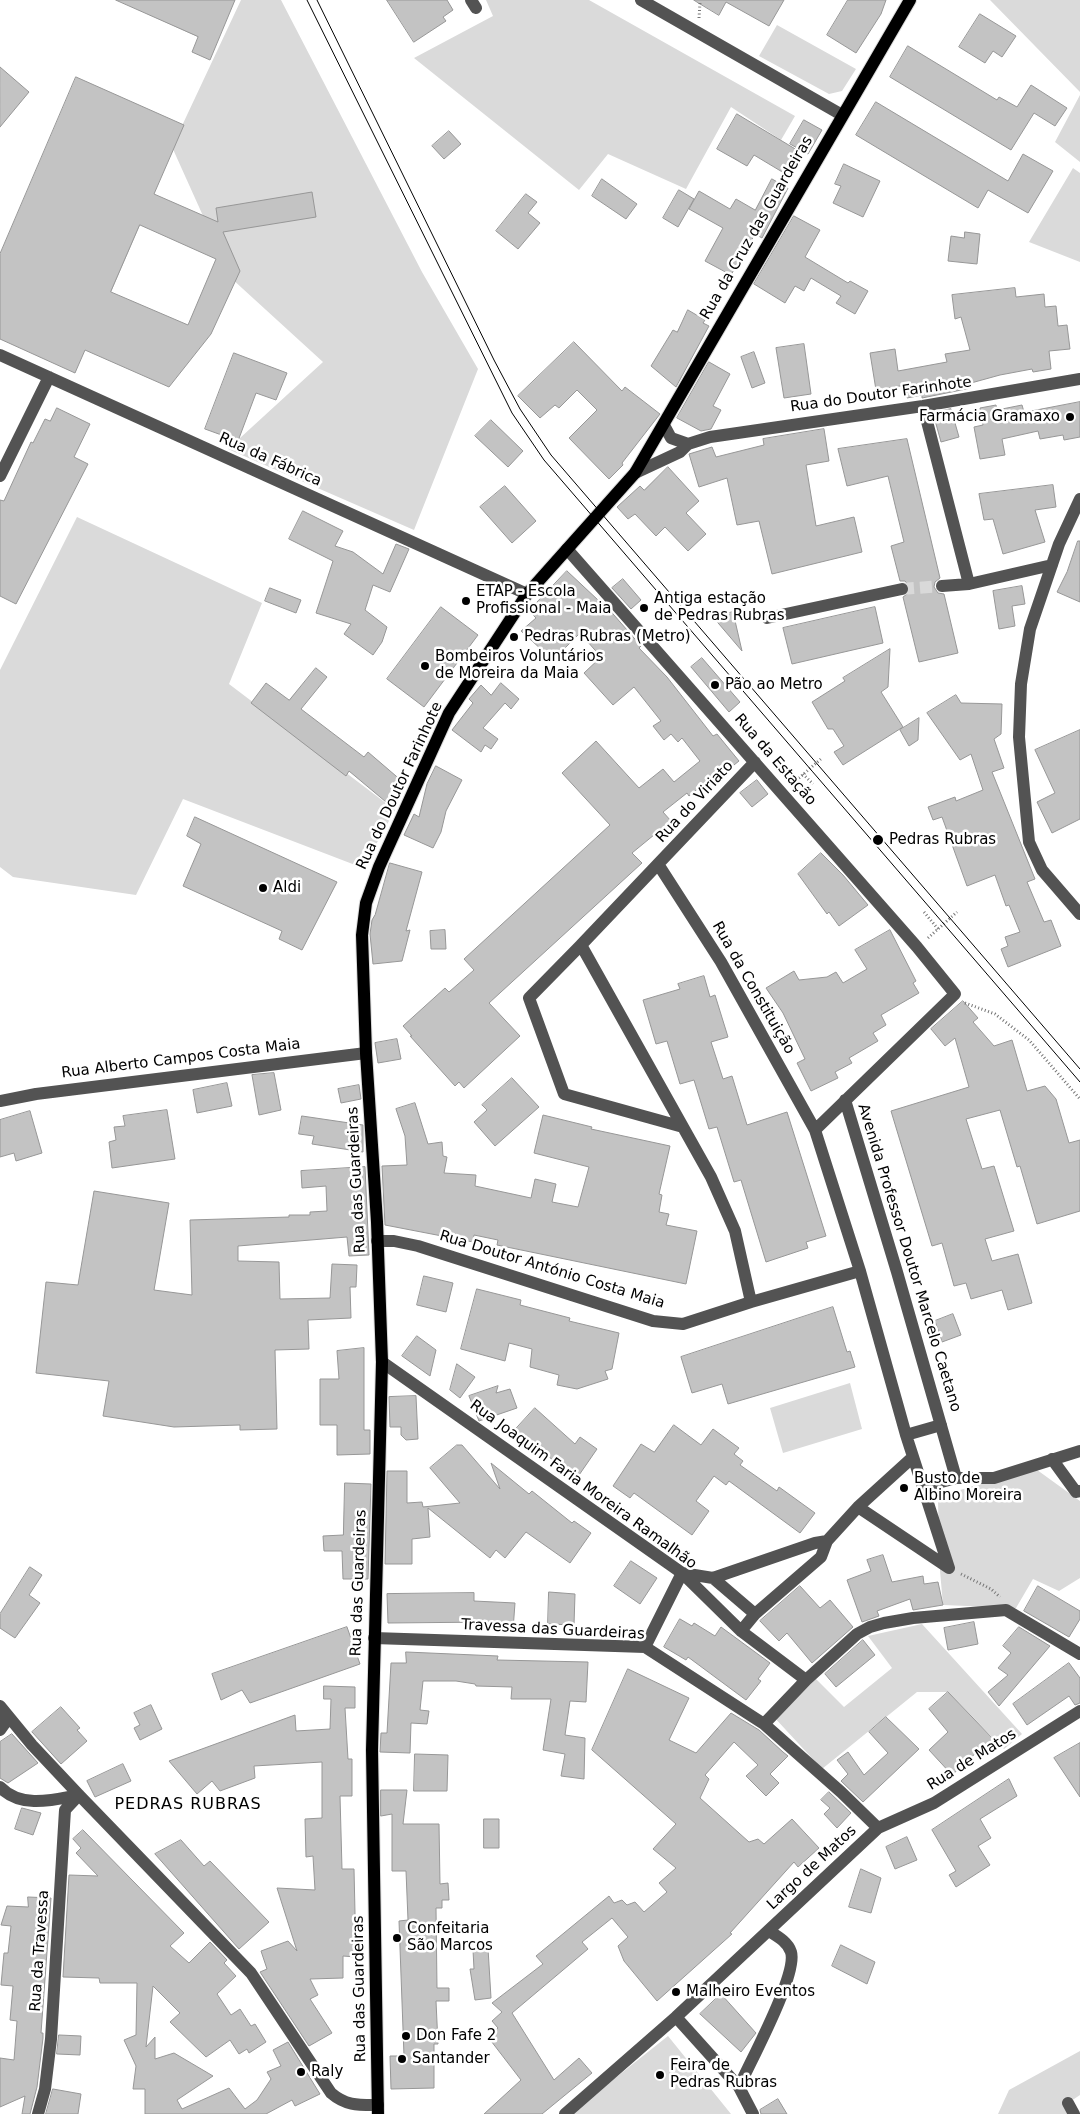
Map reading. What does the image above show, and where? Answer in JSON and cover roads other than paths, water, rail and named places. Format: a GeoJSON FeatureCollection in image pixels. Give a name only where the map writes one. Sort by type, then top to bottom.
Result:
{"type":"FeatureCollection","features":[{"type":"Feature","properties":{"kind":"main road","name":"Rua da Cruz das Guardeiras"},"geometry":{"type":"LineString","coordinates":[[635,473],[910,0]]}},
{"type":"Feature","properties":{"kind":"main road","name":"Rua do Doutor Farinhote"},"geometry":{"type":"LineString","coordinates":[[366,1053],[362,935],[366,903],[379,867],[449,713],[527,594],[635,473]]}},
{"type":"Feature","properties":{"kind":"main road","name":"Rua das Guardeiras"},"geometry":{"type":"LineString","coordinates":[[366,1053],[382,1362],[372,1750],[378,2110]]}},
{"type":"Feature","properties":{"kind":"street"},"geometry":{"type":"LineString","coordinates":[[641,0],[842,114]]}},
{"type":"Feature","properties":{"kind":"street","name":"Rua da Fábrica"},"geometry":{"type":"LineString","coordinates":[[0,356],[527,594]]}},
{"type":"Feature","properties":{"kind":"street"},"geometry":{"type":"LineString","coordinates":[[0,476],[49,377]]}},
{"type":"Feature","properties":{"kind":"street","name":"Rua do Doutor Farinhote"},"geometry":{"type":"LineString","coordinates":[[635,473],[680,452],[688,444],[728,434],[923,406],[1080,380]]}},
{"type":"Feature","properties":{"kind":"street"},"geometry":{"type":"LineString","coordinates":[[923,406],[969,584]]}},
{"type":"Feature","properties":{"kind":"street"},"geometry":{"type":"LineString","coordinates":[[664,425],[671,438],[688,444]]}},
{"type":"Feature","properties":{"kind":"street"},"geometry":{"type":"LineString","coordinates":[[1080,499],[1052,565],[1030,629],[1021,684],[1019,736],[1030,842],[1042,870],[1080,914]]}},
{"type":"Feature","properties":{"kind":"street","name":"Rua da Estação"},"geometry":{"type":"LineString","coordinates":[[567,549],[917,947],[955,994],[845,1100]]}},
{"type":"Feature","properties":{"kind":"street"},"geometry":{"type":"LineString","coordinates":[[942,586],[969,584],[1052,565]]}},
{"type":"Feature","properties":{"kind":"street"},"geometry":{"type":"LineString","coordinates":[[767,618],[902,589]]}},
{"type":"Feature","properties":{"kind":"street","name":"Rua do Viriato"},"geometry":{"type":"LineString","coordinates":[[683,1127],[564,1094],[529,998],[755,762]]}},
{"type":"Feature","properties":{"kind":"street","name":"Rua da Constituição"},"geometry":{"type":"LineString","coordinates":[[658,864],[721,962],[815,1130]]}},
{"type":"Feature","properties":{"kind":"street"},"geometry":{"type":"LineString","coordinates":[[581,945],[712,1177],[736,1230],[751,1302]]}},
{"type":"Feature","properties":{"kind":"street","name":"Rua Alberto Campos Costa Maia"},"geometry":{"type":"LineString","coordinates":[[0,1101],[36,1094],[366,1053]]}},
{"type":"Feature","properties":{"kind":"street"},"geometry":{"type":"LineString","coordinates":[[845,1100],[815,1130],[860,1271],[906,1435],[949,1568],[858,1506]]}},
{"type":"Feature","properties":{"kind":"street","name":"Avenida Professor Doutor Marcelo Caetano"},"geometry":{"type":"LineString","coordinates":[[845,1100],[956,1478]]}},
{"type":"Feature","properties":{"kind":"street","name":"Rua Doutor António Costa Maia"},"geometry":{"type":"LineString","coordinates":[[377,1241],[394,1241],[418,1246],[653,1321],[683,1324],[751,1302],[860,1271]]}},
{"type":"Feature","properties":{"kind":"street","name":"Rua Joaquim Faria Moreira Ramalhão"},"geometry":{"type":"LineString","coordinates":[[382,1362],[682,1573],[741,1631],[806,1680]]}},
{"type":"Feature","properties":{"kind":"street","name":"Avenida Professor Doutor Marcelo Caetano"},"geometry":{"type":"LineString","coordinates":[[906,1435],[941,1425]]}},
{"type":"Feature","properties":{"kind":"street"},"geometry":{"type":"LineString","coordinates":[[923,1487],[956,1478],[994,1478],[1080,1451]]}},
{"type":"Feature","properties":{"kind":"street"},"geometry":{"type":"LineString","coordinates":[[741,1631],[755,1614],[821,1557],[827,1541],[858,1506],[913,1457]]}},
{"type":"Feature","properties":{"kind":"street"},"geometry":{"type":"LineString","coordinates":[[1052,1459],[1076,1492],[1080,1491]]}},
{"type":"Feature","properties":{"kind":"street"},"geometry":{"type":"LineString","coordinates":[[645,1647],[682,1573],[713,1578],[815,1543],[827,1541]]}},
{"type":"Feature","properties":{"kind":"street"},"geometry":{"type":"LineString","coordinates":[[713,1578],[755,1614]]}},
{"type":"Feature","properties":{"kind":"street"},"geometry":{"type":"LineString","coordinates":[[764,1724],[806,1680],[857,1634],[870,1627],[913,1618],[1006,1610],[1080,1654]]}},
{"type":"Feature","properties":{"kind":"street","name":"Travessa das Guardeiras"},"geometry":{"type":"LineString","coordinates":[[374,1638],[645,1647],[764,1724],[841,1792],[878,1828]]}},
{"type":"Feature","properties":{"kind":"street"},"geometry":{"type":"LineString","coordinates":[[2,1709],[79,1795],[251,1973],[331,2093],[340,2101],[351,2105],[378,2110]]}},
{"type":"Feature","properties":{"kind":"street"},"geometry":{"type":"LineString","coordinates":[[0,1730],[5,1723],[2,1709]]}},
{"type":"Feature","properties":{"kind":"street","name":"Rua de Matos"},"geometry":{"type":"LineString","coordinates":[[878,1828],[934,1803],[1080,1711]]}},
{"type":"Feature","properties":{"kind":"street"},"geometry":{"type":"LineString","coordinates":[[0,1787],[20,1798],[42,1803],[79,1795]]}},
{"type":"Feature","properties":{"kind":"street","name":"Rua da Travessa"},"geometry":{"type":"LineString","coordinates":[[38,2114],[45,2089],[51,2039],[65,1810],[79,1795]]}},
{"type":"Feature","properties":{"kind":"street","name":"Largo de Matos"},"geometry":{"type":"LineString","coordinates":[[565,2114],[676,2017],[878,1828]]}},
{"type":"Feature","properties":{"kind":"street","name":"Largo de Matos"},"geometry":{"type":"LineString","coordinates":[[739,2087],[789,1977],[791,1952],[783,1940],[769,1931]]}},
{"type":"Feature","properties":{"kind":"street"},"geometry":{"type":"LineString","coordinates":[[676,2017],[739,2087],[753,2114]]}},
{"type":"Feature","properties":{"kind":"tunnel"},"geometry":{"type":"LineString","coordinates":[[902,589],[942,586]]}},
{"type":"Feature","properties":{"kind":"tram line"},"geometry":{"type":"LineString","coordinates":[[307,0],[512,413],[544,460],[1080,1082]]}},
{"type":"Feature","properties":{"kind":"tram line"},"geometry":{"type":"LineString","coordinates":[[317,0],[494,360],[520,409],[551,455],[1080,1069]]}},
{"type":"Feature","properties":{"kind":"place","name":"Farmácia Gramaxo"},"geometry":{"type":"Point","coordinates":[1070,417]}},
{"type":"Feature","properties":{"kind":"place","name":"ETAP - Escola Profissional - Maia"},"geometry":{"type":"Point","coordinates":[466,601]}},
{"type":"Feature","properties":{"kind":"place","name":"Antiga estação de Pedras Rubras"},"geometry":{"type":"Point","coordinates":[644,608]}},
{"type":"Feature","properties":{"kind":"place","name":"Pedras Rubras (Metro)"},"geometry":{"type":"Point","coordinates":[514,637]}},
{"type":"Feature","properties":{"kind":"place","name":"Bombeiros Voluntários de Moreira da Maia"},"geometry":{"type":"Point","coordinates":[425,666]}},
{"type":"Feature","properties":{"kind":"place","name":"Pão ao Metro"},"geometry":{"type":"Point","coordinates":[715,685]}},
{"type":"Feature","properties":{"kind":"place","name":"Pedras Rubras"},"geometry":{"type":"Point","coordinates":[878,840]}},
{"type":"Feature","properties":{"kind":"place","name":"Aldi"},"geometry":{"type":"Point","coordinates":[263,888]}},
{"type":"Feature","properties":{"kind":"place","name":"Busto de Albino Moreira"},"geometry":{"type":"Point","coordinates":[904,1488]}},
{"type":"Feature","properties":{"kind":"place","name":"Confeitaria São Marcos"},"geometry":{"type":"Point","coordinates":[397,1938]}},
{"type":"Feature","properties":{"kind":"place","name":"Malheiro Eventos"},"geometry":{"type":"Point","coordinates":[676,1992]}},
{"type":"Feature","properties":{"kind":"place","name":"Don Fafe 2"},"geometry":{"type":"Point","coordinates":[406,2036]}},
{"type":"Feature","properties":{"kind":"place","name":"Santander"},"geometry":{"type":"Point","coordinates":[402,2059]}},
{"type":"Feature","properties":{"kind":"place","name":"Raly"},"geometry":{"type":"Point","coordinates":[301,2072]}},
{"type":"Feature","properties":{"kind":"place","name":"Feira de Pedras Rubras"},"geometry":{"type":"Point","coordinates":[660,2075]}},
{"type":"Feature","properties":{"kind":"district","name":"PEDRAS RUBRAS"},"geometry":{"type":"Point","coordinates":[188,1805]}}]}
